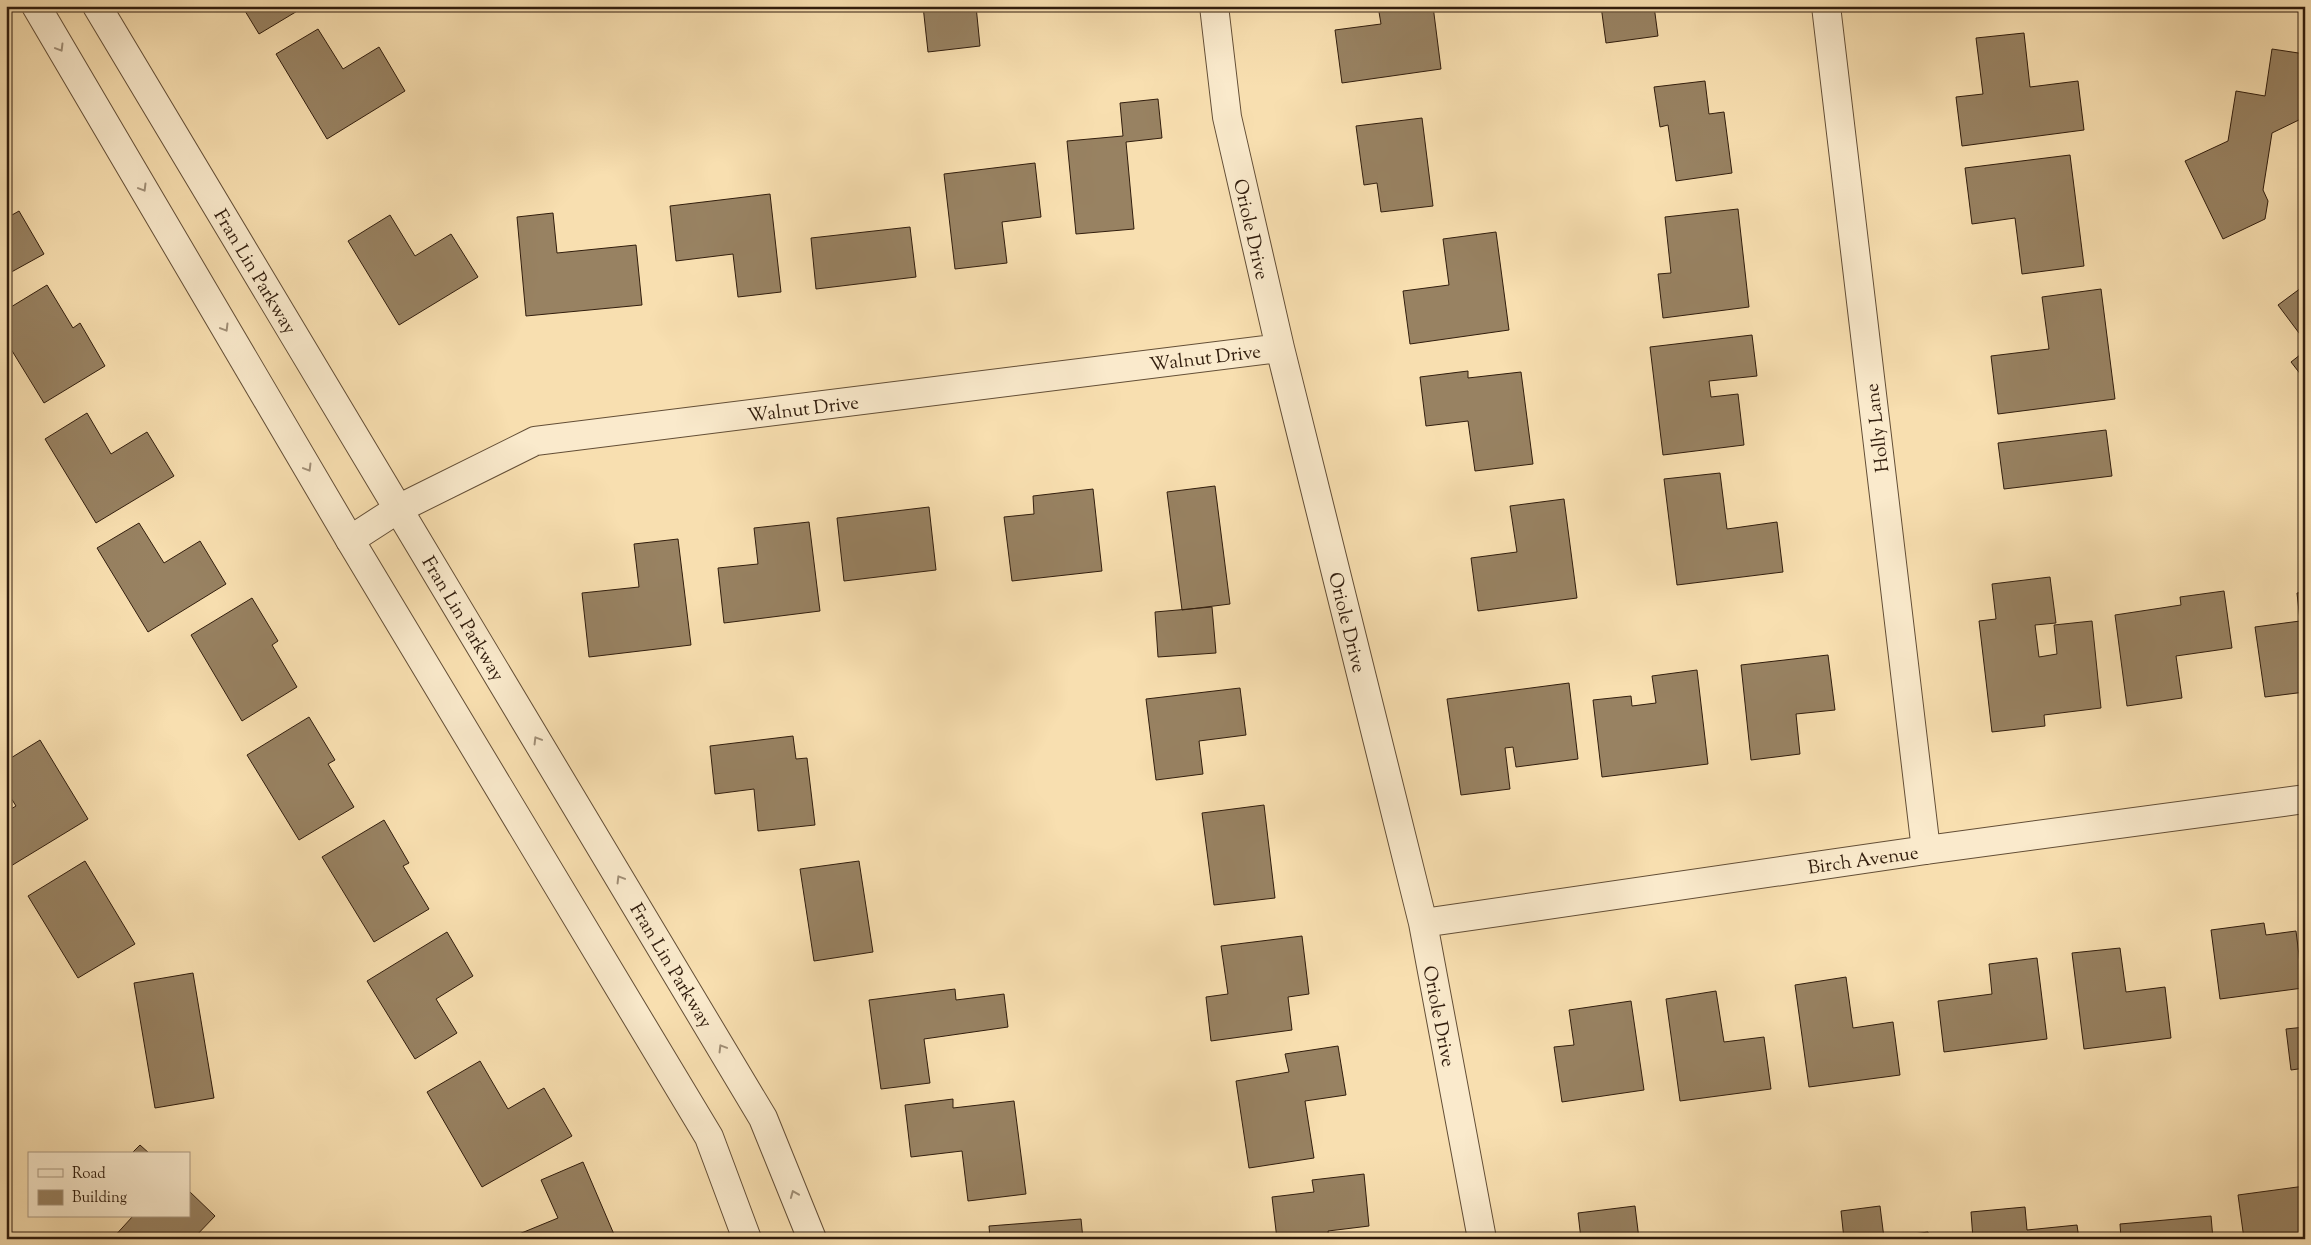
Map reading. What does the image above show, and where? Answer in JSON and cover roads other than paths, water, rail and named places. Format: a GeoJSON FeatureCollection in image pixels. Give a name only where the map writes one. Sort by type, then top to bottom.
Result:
{"type":"FeatureCollection","features":[{"type":"Feature","properties":{"kind":"street"},"geometry":{"type":"LineString","coordinates":[[36,6],[350,540],[710,1137],[747,1239]]}},
{"type":"Feature","properties":{"kind":"street","name":"Fran Lin Parkway"},"geometry":{"type":"LineString","coordinates":[[98,6],[763,1118],[812,1239]]}},
{"type":"Feature","properties":{"kind":"street","name":"Oriole Drive"},"geometry":{"type":"LineString","coordinates":[[1214,6],[1227,117],[1280,348],[1422,923],[1482,1239]]}},
{"type":"Feature","properties":{"kind":"street","name":"Holly Lane"},"geometry":{"type":"LineString","coordinates":[[1826,6],[1926,850]]}},
{"type":"Feature","properties":{"kind":"street","name":"Walnut Drive"},"geometry":{"type":"LineString","coordinates":[[350,540],[398,509],[534,441],[1280,348]]}},
{"type":"Feature","properties":{"kind":"street","name":"Birch Avenue"},"geometry":{"type":"LineString","coordinates":[[1422,923],[1926,850],[2305,799]]}}]}
